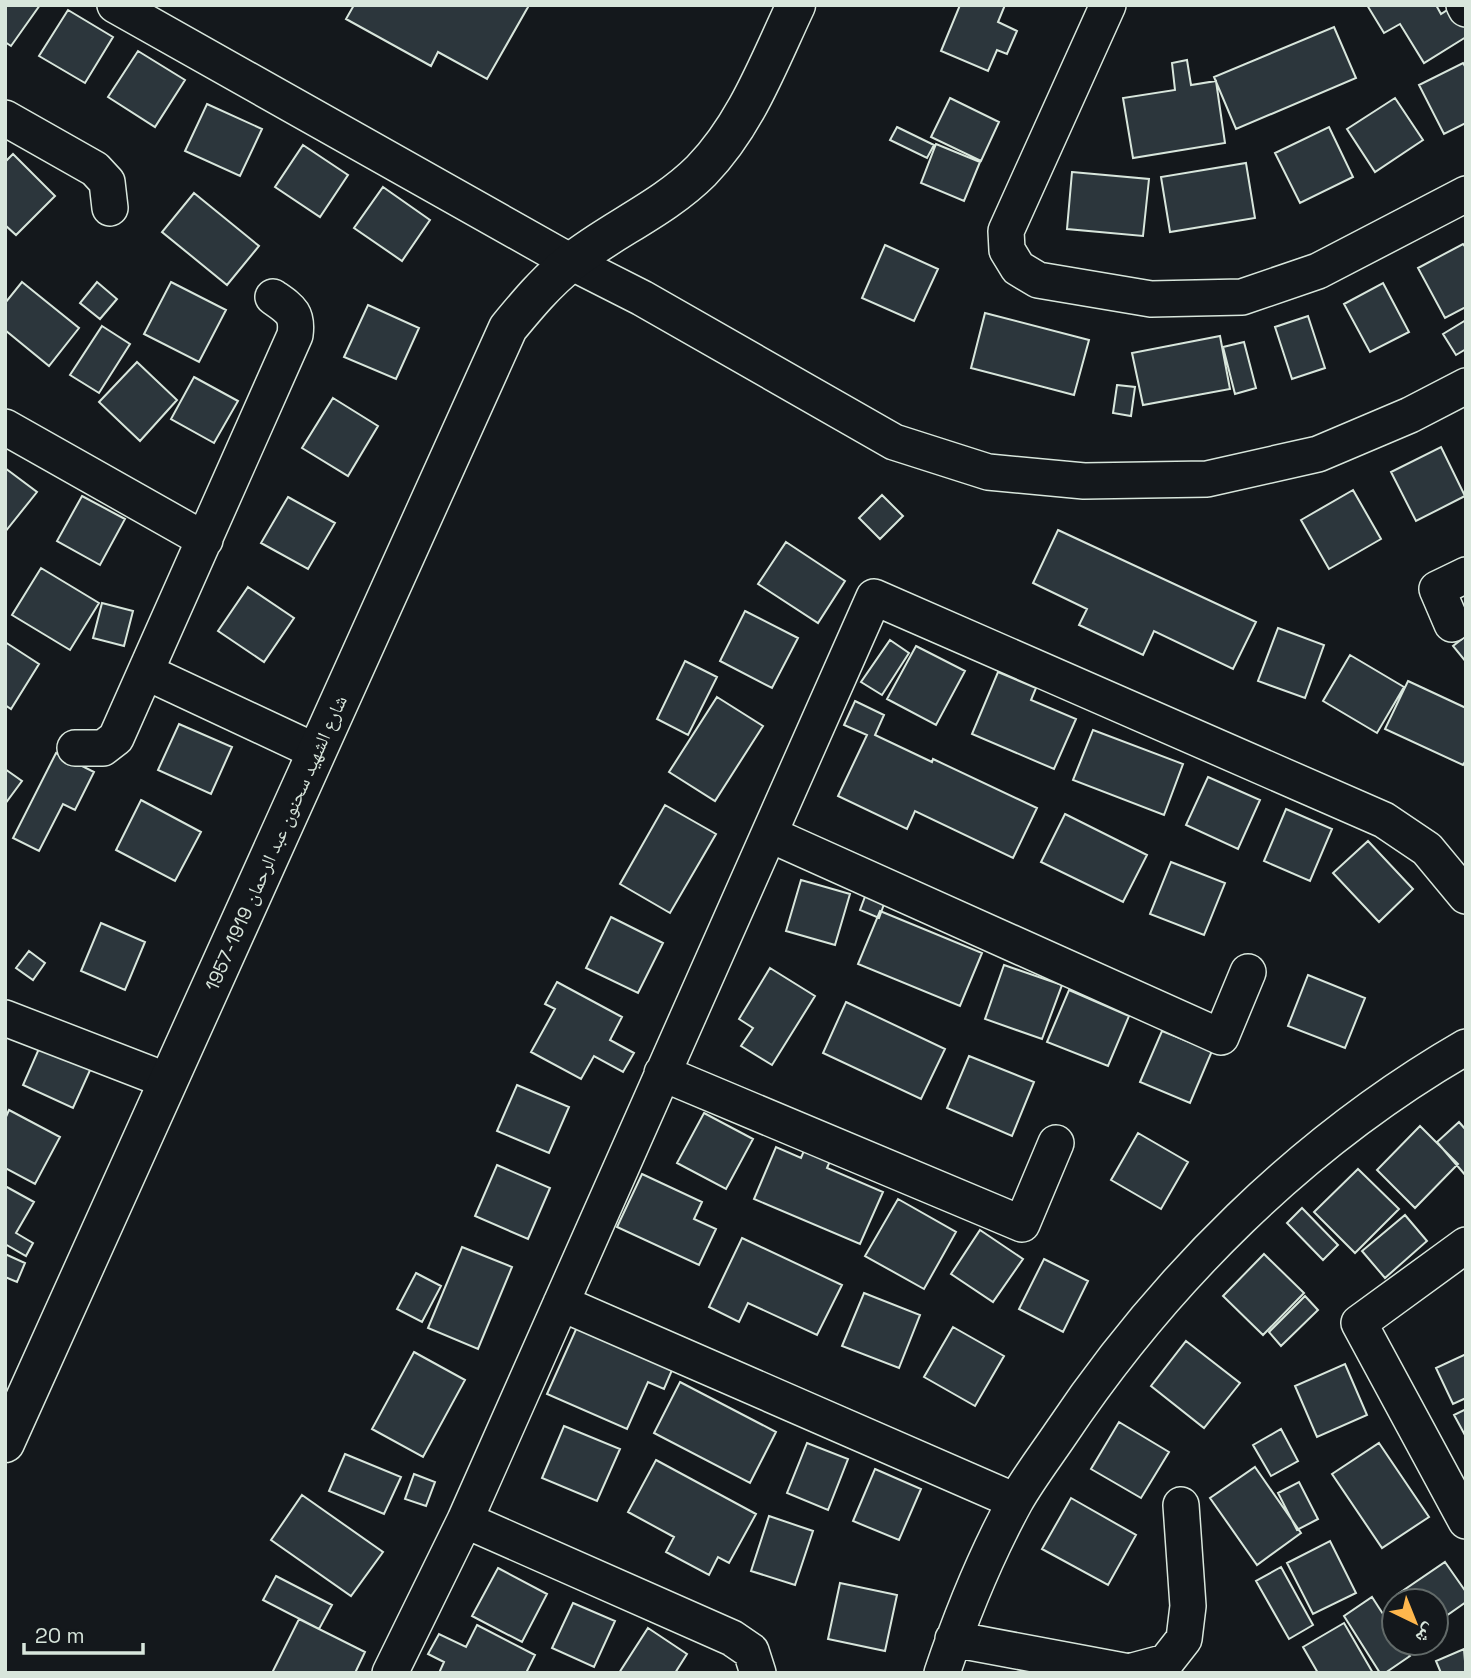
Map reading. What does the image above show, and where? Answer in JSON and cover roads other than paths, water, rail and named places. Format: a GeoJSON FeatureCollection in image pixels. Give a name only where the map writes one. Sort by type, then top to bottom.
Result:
{"type":"FeatureCollection","features":[{"type":"Feature","properties":{"kind":"street"},"geometry":{"type":"LineString","coordinates":[[115,5],[571,262],[642,298],[894,442],[988,472],[1083,481],[1207,479],[1318,454],[1410,415],[1466,386]]}},
{"type":"Feature","properties":{"kind":"street","name":"شارع الشهيد سحنون عبد الرحمان 1919-1957"},"geometry":{"type":"LineString","coordinates":[[5,1443],[508,328],[534,296],[571,262],[640,218],[699,173],[725,144],[750,102],[796,5]]}},
{"type":"Feature","properties":{"kind":"street"},"geometry":{"type":"LineString","coordinates":[[1108,5],[1006,231],[1007,250],[1018,268],[1038,280],[1151,299],[1242,297],[1318,271],[1466,194]]}},
{"type":"Feature","properties":{"kind":"street"},"geometry":{"type":"LineString","coordinates":[[5,118],[95,169],[107,181],[110,208]]}},
{"type":"Feature","properties":{"kind":"street"},"geometry":{"type":"LineString","coordinates":[[75,748],[103,748],[116,738],[205,540],[295,335],[297,321],[290,309],[273,298]]}},
{"type":"Feature","properties":{"kind":"street"},"geometry":{"type":"LineString","coordinates":[[5,427],[205,540]]}},
{"type":"Feature","properties":{"kind":"street"},"geometry":{"type":"LineString","coordinates":[[1452,624],[1437,589],[1466,575]]}},
{"type":"Feature","properties":{"kind":"street"},"geometry":{"type":"LineString","coordinates":[[390,1673],[465,1520],[874,597],[1384,821],[1427,849],[1466,896]]}},
{"type":"Feature","properties":{"kind":"street"},"geometry":{"type":"LineString","coordinates":[[146,672],[317,752]]}},
{"type":"Feature","properties":{"kind":"street"},"geometry":{"type":"LineString","coordinates":[[769,834],[1221,1037],[1248,972]]}},
{"type":"Feature","properties":{"kind":"street"},"geometry":{"type":"LineString","coordinates":[[6,1019],[169,1081]]}},
{"type":"Feature","properties":{"kind":"street"},"geometry":{"type":"LineString","coordinates":[[942,1673],[963,1609],[1015,1501],[1086,1396],[1168,1292],[1259,1201],[1341,1129],[1436,1064],[1466,1047]]}},
{"type":"Feature","properties":{"kind":"street"},"geometry":{"type":"LineString","coordinates":[[662,1073],[1022,1224],[1056,1143]]}},
{"type":"Feature","properties":{"kind":"street"},"geometry":{"type":"LineString","coordinates":[[1466,1245],[1359,1323],[1466,1521]]}},
{"type":"Feature","properties":{"kind":"street"},"geometry":{"type":"LineString","coordinates":[[561,1303],[1015,1501]]}},
{"type":"Feature","properties":{"kind":"street"},"geometry":{"type":"LineString","coordinates":[[953,1639],[1129,1672],[1166,1662],[1184,1639],[1188,1606],[1181,1505]]}},
{"type":"Feature","properties":{"kind":"street"},"geometry":{"type":"LineString","coordinates":[[465,1520],[732,1638],[751,1651],[758,1673]]}}]}
